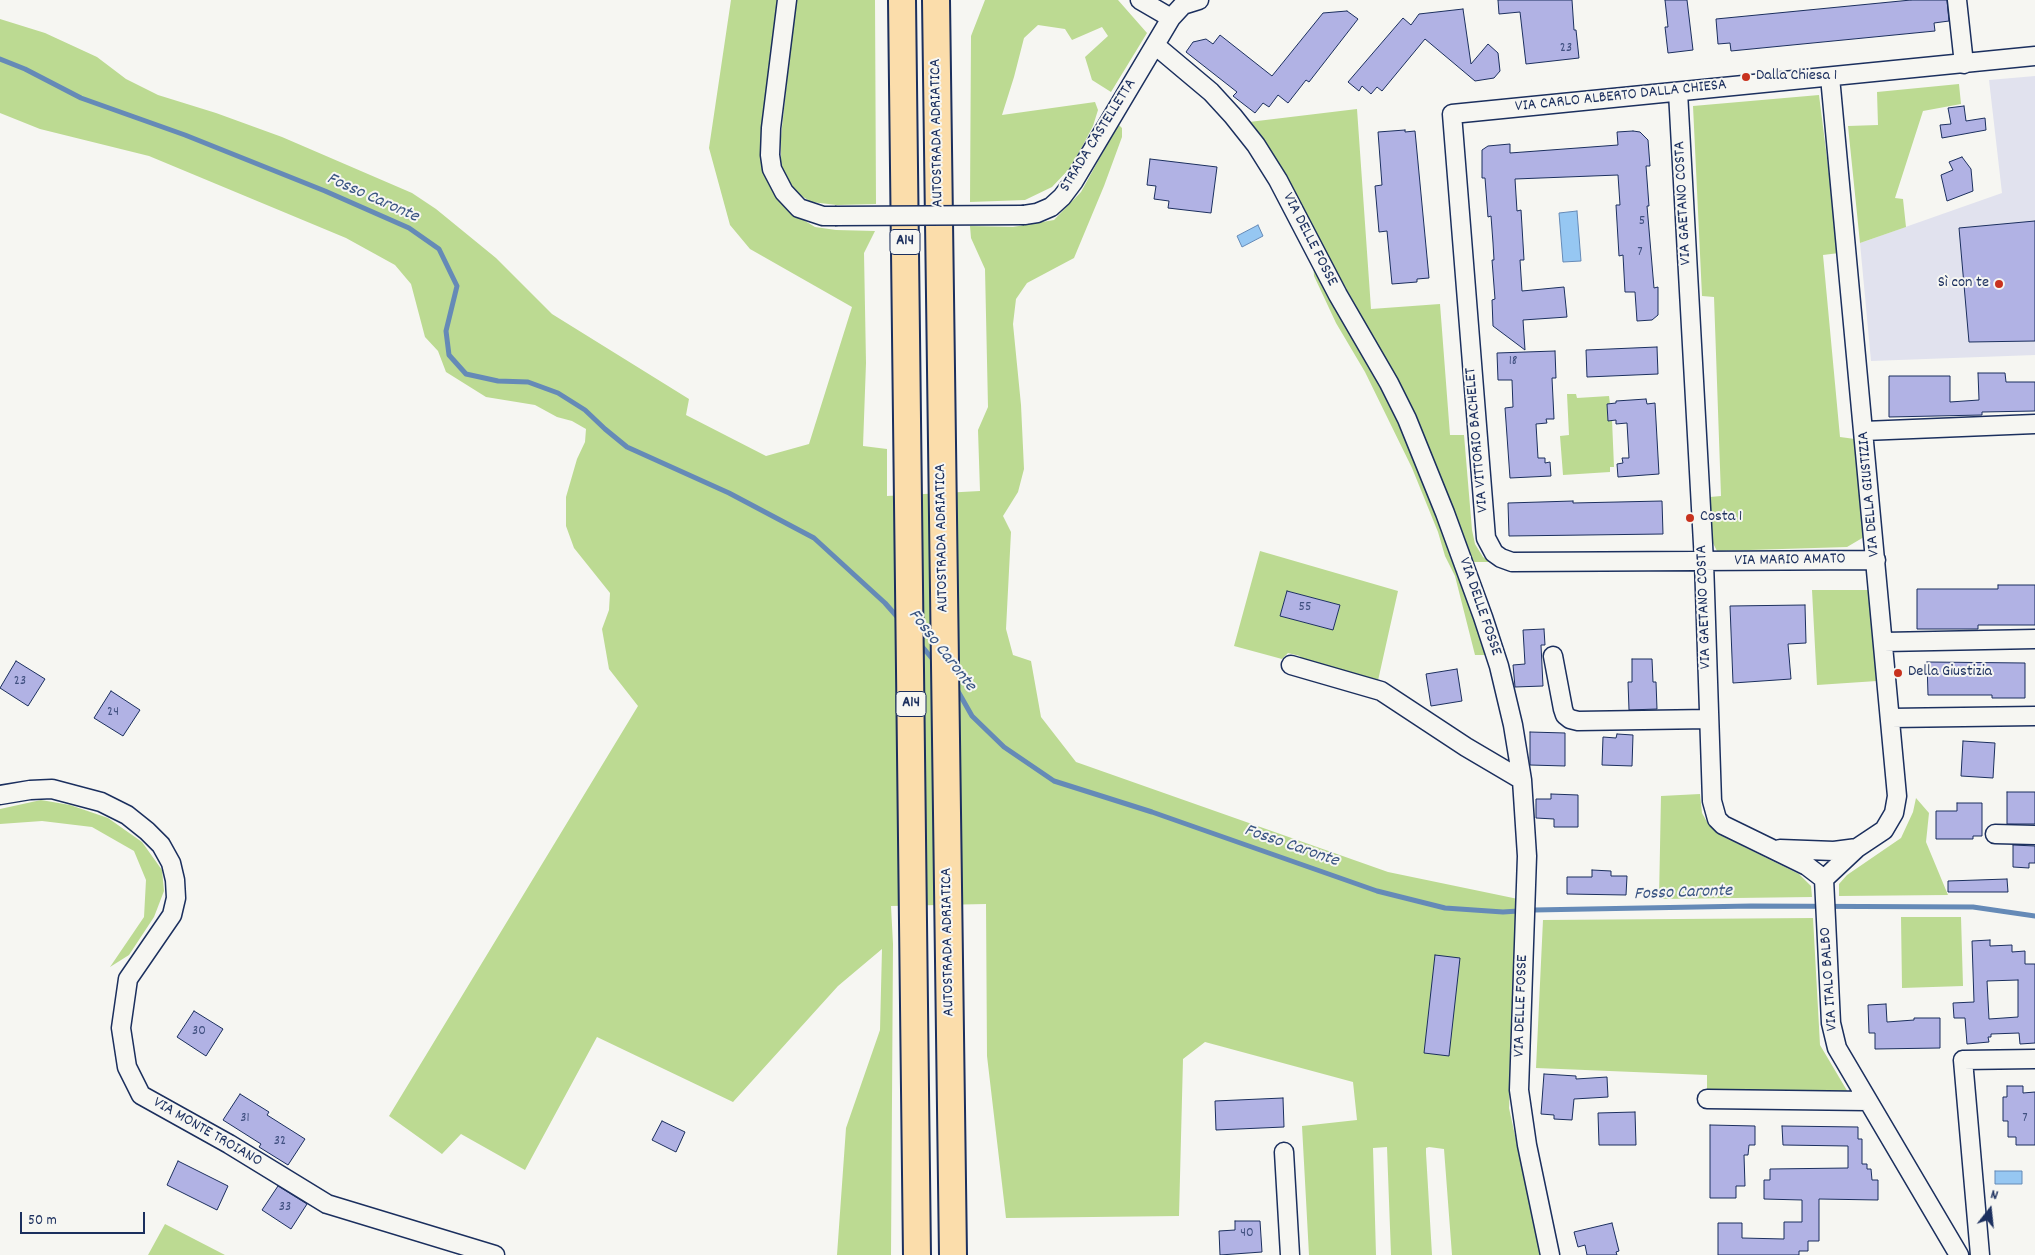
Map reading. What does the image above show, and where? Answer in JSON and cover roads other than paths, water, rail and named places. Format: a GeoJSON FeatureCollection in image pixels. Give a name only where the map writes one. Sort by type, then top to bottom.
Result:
{"type":"FeatureCollection","features":[{"type":"Feature","properties":{"kind":"highway","name":"AUTOSTRADA ADRIATICA"},"geometry":{"type":"LineString","coordinates":[[902,0],[917,1255]]}},
{"type":"Feature","properties":{"kind":"highway","name":"AUTOSTRADA ADRIATICA"},"geometry":{"type":"LineString","coordinates":[[936,0],[953,1255]]}},
{"type":"Feature","properties":{"kind":"street","name":"STRADA CASTELLETTA"},"geometry":{"type":"LineString","coordinates":[[787,0],[771,128],[770,155],[772,169],[784,192],[799,208],[823,216],[1024,215],[1037,213],[1051,207],[1062,197],[1074,181],[1171,18]]}},
{"type":"Feature","properties":{"kind":"street"},"geometry":{"type":"LineString","coordinates":[[1140,0],[1171,18],[1183,5],[1199,0]]}},
{"type":"Feature","properties":{"kind":"street"},"geometry":{"type":"LineString","coordinates":[[1957,0],[1964,64]]}},
{"type":"Feature","properties":{"kind":"street","name":"VIA DELLE FOSSE"},"geometry":{"type":"LineString","coordinates":[[1155,45],[1210,92],[1233,116],[1256,145],[1278,180],[1338,295],[1389,383],[1407,419],[1460,554],[1499,666],[1513,725],[1522,780],[1527,856],[1519,1090],[1526,1145],[1550,1255]]}},
{"type":"Feature","properties":{"kind":"street","name":"VIA CARLO ALBERTO DALLA CHIESA"},"geometry":{"type":"LineString","coordinates":[[1452,114],[2033,56]]}},
{"type":"Feature","properties":{"kind":"street","name":"VIA DELLA GIUSTIZIA"},"geometry":{"type":"LineString","coordinates":[[1824,887],[1857,848],[1884,830],[1897,805],[1891,718],[1830,77]]}},
{"type":"Feature","properties":{"kind":"street","name":"VIA GAETANO COSTA"},"geometry":{"type":"LineString","coordinates":[[1678,92],[1704,562],[1712,801],[1717,819],[1731,830],[1807,866],[1824,887]]}},
{"type":"Feature","properties":{"kind":"street","name":"VIA VITTORIO BACHELET"},"geometry":{"type":"LineString","coordinates":[[1452,114],[1486,538],[1489,546],[1501,558],[1512,562],[1704,562]]}},
{"type":"Feature","properties":{"kind":"street"},"geometry":{"type":"LineString","coordinates":[[1864,431],[2035,424]]}},
{"type":"Feature","properties":{"kind":"street","name":"VIA MARIO AMATO"},"geometry":{"type":"LineString","coordinates":[[1704,562],[1876,560]]}},
{"type":"Feature","properties":{"kind":"street"},"geometry":{"type":"LineString","coordinates":[[1884,642],[2035,639]]}},
{"type":"Feature","properties":{"kind":"street"},"geometry":{"type":"LineString","coordinates":[[1553,656],[1563,709],[1565,715],[1570,719],[1578,721],[1710,720]]}},
{"type":"Feature","properties":{"kind":"street"},"geometry":{"type":"LineString","coordinates":[[1291,665],[1381,691],[1466,747],[1522,780]]}},
{"type":"Feature","properties":{"kind":"street"},"geometry":{"type":"LineString","coordinates":[[1891,718],[2035,716]]}},
{"type":"Feature","properties":{"kind":"street","name":"VIA MONTE TROIANO"},"geometry":{"type":"LineString","coordinates":[[0,796],[52,788],[101,802],[127,815],[147,830],[161,845],[170,863],[175,880],[176,898],[172,915],[128,979],[121,1028],[127,1067],[141,1096],[229,1144],[327,1204],[495,1255]]}},
{"type":"Feature","properties":{"kind":"street"},"geometry":{"type":"LineString","coordinates":[[1995,834],[2035,835]]}},
{"type":"Feature","properties":{"kind":"street"},"geometry":{"type":"LineString","coordinates":[[1769,847],[1826,851],[1857,848]]}},
{"type":"Feature","properties":{"kind":"street","name":"VIA ITALO BALBO"},"geometry":{"type":"LineString","coordinates":[[1824,887],[1833,1036],[1837,1048],[1959,1255]]}},
{"type":"Feature","properties":{"kind":"street"},"geometry":{"type":"LineString","coordinates":[[1980,1255],[1963,1060],[2035,1059]]}},
{"type":"Feature","properties":{"kind":"street"},"geometry":{"type":"LineString","coordinates":[[1707,1099],[1868,1102]]}},
{"type":"Feature","properties":{"kind":"street"},"geometry":{"type":"LineString","coordinates":[[1284,1152],[1290,1255]]}},
{"type":"Feature","properties":{"kind":"water"},"geometry":{"type":"Polygon","coordinates":[[[1577,211],[1581,261],[1563,262],[1559,213],[1577,211]]]}},
{"type":"Feature","properties":{"kind":"water"},"geometry":{"type":"Polygon","coordinates":[[[1258,225],[1263,236],[1242,247],[1237,236],[1258,225]]]}},
{"type":"Feature","properties":{"kind":"water"},"geometry":{"type":"Polygon","coordinates":[[[1995,1171],[2022,1171],[2022,1184],[1995,1184],[1995,1171]]]}},
{"type":"Feature","properties":{"kind":"waterway","name":"Fosso Caronte"},"geometry":{"type":"LineString","coordinates":[[0,59],[25,69],[81,98],[185,135],[325,191],[409,228],[439,249],[457,286],[446,331],[449,355],[466,374],[498,381],[528,382],[558,393],[585,410],[627,447],[729,493],[814,538],[885,603],[900,620]]}},
{"type":"Feature","properties":{"kind":"waterway","name":"Fosso Caronte"},"geometry":{"type":"LineString","coordinates":[[920,644],[935,662]]}},
{"type":"Feature","properties":{"kind":"waterway","name":"Fosso Caronte"},"geometry":{"type":"LineString","coordinates":[[955,686],[972,716],[1004,747],[1054,781],[1152,812],[1377,891],[1445,908],[1503,912],[1751,906],[1973,907],[2035,916]]}},
{"type":"Feature","properties":{"kind":"place","name":"Dalla Chiesa 1"},"geometry":{"type":"Point","coordinates":[1746,77]}},
{"type":"Feature","properties":{"kind":"place","name":"Sì con te"},"geometry":{"type":"Point","coordinates":[1999,284]}},
{"type":"Feature","properties":{"kind":"place","name":"Costa 1"},"geometry":{"type":"Point","coordinates":[1690,518]}},
{"type":"Feature","properties":{"kind":"place","name":"Della Giustizia"},"geometry":{"type":"Point","coordinates":[1898,673]}}]}
